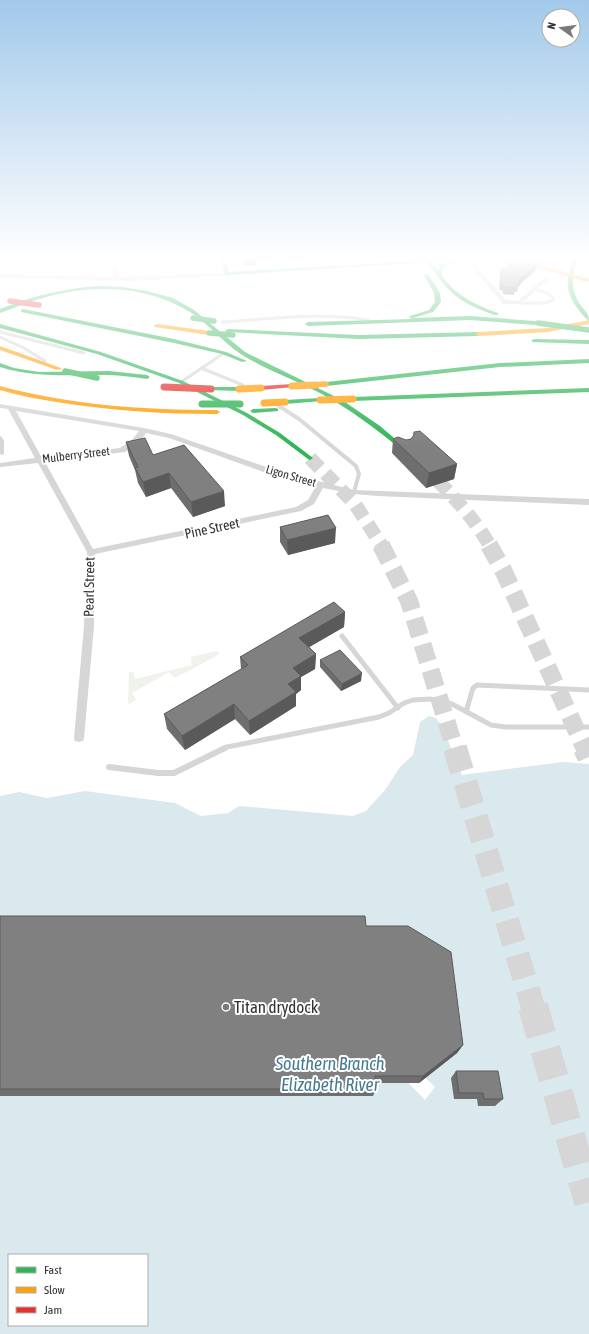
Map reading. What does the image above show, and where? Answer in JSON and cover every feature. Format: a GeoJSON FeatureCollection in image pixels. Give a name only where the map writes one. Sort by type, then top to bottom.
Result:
{"type":"FeatureCollection","features":[{"type":"Feature","properties":{"kind":"main road"},"geometry":{"type":"LineString","coordinates":[[75,321],[174,341],[224,353],[276,371]]}},
{"type":"Feature","properties":{"kind":"main road"},"geometry":{"type":"LineString","coordinates":[[205,321],[239,351],[348,406],[376,425],[404,449]]}},
{"type":"Feature","properties":{"kind":"main road"},"geometry":{"type":"LineString","coordinates":[[213,321],[264,325],[384,321]]}},
{"type":"Feature","properties":{"kind":"main road"},"geometry":{"type":"LineString","coordinates":[[514,321],[589,330]]}},
{"type":"Feature","properties":{"kind":"main road"},"geometry":{"type":"LineString","coordinates":[[530,321],[538,323]]}},
{"type":"Feature","properties":{"kind":"main road"},"geometry":{"type":"LineString","coordinates":[[230,333],[359,337],[488,334],[543,331],[588,321]]}},
{"type":"Feature","properties":{"kind":"main road"},"geometry":{"type":"LineString","coordinates":[[149,323],[207,331],[345,343],[508,342]]}},
{"type":"Feature","properties":{"kind":"main road"},"geometry":{"type":"LineString","coordinates":[[0,326],[127,362],[181,382],[237,407],[278,434],[310,458]]}},
{"type":"Feature","properties":{"kind":"main road"},"geometry":{"type":"LineString","coordinates":[[524,342],[589,342]]}},
{"type":"Feature","properties":{"kind":"main road"},"geometry":{"type":"LineString","coordinates":[[0,348],[65,371],[97,378],[156,386],[239,389],[285,402],[324,403]]}},
{"type":"Feature","properties":{"kind":"main road"},"geometry":{"type":"LineString","coordinates":[[20,384],[50,390],[128,399],[237,407],[264,395],[295,388],[500,365],[589,361]]}},
{"type":"Feature","properties":{"kind":"main road"},"geometry":{"type":"LineString","coordinates":[[0,365],[18,372],[35,374],[57,375],[105,373],[146,377],[237,407]]}},
{"type":"Feature","properties":{"kind":"main road"},"geometry":{"type":"LineString","coordinates":[[0,388],[29,396],[97,406],[150,410],[217,412],[276,410],[357,400],[589,390]]}},
{"type":"Feature","properties":{"kind":"main road"},"geometry":{"type":"LineString","coordinates":[[191,399],[264,395]]}},
{"type":"Feature","properties":{"kind":"street","name":"Ligon Street"},"geometry":{"type":"LineString","coordinates":[[0,406],[144,430],[171,436],[275,473],[354,492],[589,502]]}},
{"type":"Feature","properties":{"kind":"street","name":"Pearl Street"},"geometry":{"type":"LineString","coordinates":[[11,408],[91,552],[89,626],[79,738]]}},
{"type":"Feature","properties":{"kind":"street","name":"Mulberry Street"},"geometry":{"type":"LineString","coordinates":[[0,465],[122,450],[135,442],[144,430]]}},
{"type":"Feature","properties":{"kind":"street","name":"Pine Street"},"geometry":{"type":"LineString","coordinates":[[91,552],[298,509],[311,502],[321,485]]}},
{"type":"Feature","properties":{"kind":"lane"},"geometry":{"type":"LineString","coordinates":[[0,332],[74,351],[127,362]]}},
{"type":"Feature","properties":{"kind":"lane"},"geometry":{"type":"LineString","coordinates":[[0,337],[24,348],[55,367]]}},
{"type":"Feature","properties":{"kind":"lane"},"geometry":{"type":"LineString","coordinates":[[181,382],[224,353]]}},
{"type":"Feature","properties":{"kind":"lane"},"geometry":{"type":"LineString","coordinates":[[201,368],[247,386],[264,395],[299,419],[356,466],[359,474],[354,492]]}},
{"type":"Feature","properties":{"kind":"lane"},"geometry":{"type":"LineString","coordinates":[[0,438],[2,441],[2,453]]}},
{"type":"Feature","properties":{"kind":"lane"},"geometry":{"type":"LineString","coordinates":[[342,636],[398,708]]}},
{"type":"Feature","properties":{"kind":"lane"},"geometry":{"type":"LineString","coordinates":[[466,712],[473,688],[477,685],[589,690]]}},
{"type":"Feature","properties":{"kind":"lane"},"geometry":{"type":"LineString","coordinates":[[108,767],[158,773],[174,773],[227,748],[379,717],[412,700],[430,699],[452,704],[491,725],[506,727],[589,726]]}},
{"type":"Feature","properties":{"kind":"shaded area"},"geometry":{"type":"Polygon","coordinates":[[[219,651],[218,655],[177,677],[174,677],[169,672],[132,693],[136,700],[129,704],[128,703],[129,672],[133,672],[135,679],[192,665],[191,657],[219,651]]]}},
{"type":"Feature","properties":{"kind":"water","name":"Southern Branch Elizabeth River"},"geometry":{"type":"Polygon","coordinates":[[[429,716],[436,718],[443,728],[462,775],[563,762],[589,764],[589,1334],[0,1334],[0,796],[19,792],[47,798],[85,791],[175,803],[201,816],[228,813],[239,806],[353,816],[366,811],[385,790],[400,767],[413,755],[420,722],[429,716]]]}},
{"type":"Feature","properties":{"kind":"pier"},"geometry":{"type":"Polygon","coordinates":[[[403,1056],[435,1087],[425,1100],[394,1068],[403,1056]]]}},
{"type":"Feature","properties":{"kind":"building"},"geometry":{"type":"Polygon","coordinates":[[[420,431],[457,464],[429,473],[393,439],[398,437],[406,440],[411,439],[414,432],[420,431]]]}},
{"type":"Feature","properties":{"kind":"building"},"geometry":{"type":"Polygon","coordinates":[[[145,438],[153,455],[184,445],[224,491],[191,502],[169,473],[143,482],[135,468],[138,467],[126,442],[145,438]]]}},
{"type":"Feature","properties":{"kind":"building"},"geometry":{"type":"Polygon","coordinates":[[[328,515],[336,528],[287,540],[280,527],[328,515]]]}},
{"type":"Feature","properties":{"kind":"building"},"geometry":{"type":"Polygon","coordinates":[[[334,602],[345,612],[299,638],[316,654],[293,668],[301,676],[288,684],[296,692],[249,721],[234,704],[182,736],[164,714],[248,665],[240,657],[334,602]]]}},
{"type":"Feature","properties":{"kind":"building"},"geometry":{"type":"Polygon","coordinates":[[[340,650],[362,673],[342,684],[320,660],[340,650]]]}},
{"type":"Feature","properties":{"kind":"building","name":"Titan drydock"},"geometry":{"type":"Polygon","coordinates":[[[0,916],[365,916],[366,926],[408,926],[451,952],[463,1045],[423,1076],[375,1076],[376,1089],[0,1089],[0,916]]]}},
{"type":"Feature","properties":{"kind":"building"},"geometry":{"type":"Polygon","coordinates":[[[456,1071],[498,1071],[503,1099],[484,1099],[483,1093],[459,1093],[456,1071]]]}},
{"type":"Feature","properties":{"kind":"tunnel"},"geometry":{"type":"LineString","coordinates":[[310,458],[355,504],[382,546]]}},
{"type":"Feature","properties":{"kind":"tunnel"},"geometry":{"type":"LineString","coordinates":[[422,466],[459,503],[476,524],[490,546]]}},
{"type":"Feature","properties":{"kind":"tunnel"},"geometry":{"type":"LineString","coordinates":[[381,545],[409,601],[455,749]]}},
{"type":"Feature","properties":{"kind":"tunnel"},"geometry":{"type":"LineString","coordinates":[[489,545],[503,570],[585,749]]}},
{"type":"Feature","properties":{"kind":"tunnel"},"geometry":{"type":"LineString","coordinates":[[455,748],[533,1007]]}},
{"type":"Feature","properties":{"kind":"tunnel"},"geometry":{"type":"LineString","coordinates":[[585,748],[589,757]]}},
{"type":"Feature","properties":{"kind":"tunnel"},"geometry":{"type":"LineString","coordinates":[[533,1006],[589,1202]]}},
{"type":"Feature","properties":{"kind":"traffic: fast"},"geometry":{"type":"LineString","coordinates":[[75,321],[174,341],[224,353],[244,361]]}},
{"type":"Feature","properties":{"kind":"traffic: fast"},"geometry":{"type":"LineString","coordinates":[[205,321],[235,348],[261,363],[340,402],[387,434],[404,449]]}},
{"type":"Feature","properties":{"kind":"traffic: fast"},"geometry":{"type":"LineString","coordinates":[[308,324],[382,321]]}},
{"type":"Feature","properties":{"kind":"traffic: fast"},"geometry":{"type":"LineString","coordinates":[[512,321],[535,323]]}},
{"type":"Feature","properties":{"kind":"traffic: fast"},"geometry":{"type":"LineString","coordinates":[[538,323],[589,330]]}},
{"type":"Feature","properties":{"kind":"traffic: fast"},"geometry":{"type":"LineString","coordinates":[[0,326],[99,353],[181,382],[245,414],[278,434],[310,458]]}},
{"type":"Feature","properties":{"kind":"traffic: fast"},"geometry":{"type":"LineString","coordinates":[[228,331],[359,337],[478,334]]}},
{"type":"Feature","properties":{"kind":"traffic: fast"},"geometry":{"type":"LineString","coordinates":[[209,333],[233,335]]}},
{"type":"Feature","properties":{"kind":"traffic: fast"},"geometry":{"type":"LineString","coordinates":[[534,341],[589,342]]}},
{"type":"Feature","properties":{"kind":"traffic: fast"},"geometry":{"type":"LineString","coordinates":[[326,384],[500,365],[589,361]]}},
{"type":"Feature","properties":{"kind":"traffic: fast"},"geometry":{"type":"LineString","coordinates":[[0,365],[39,374],[109,373],[147,377]]}},
{"type":"Feature","properties":{"kind":"traffic: fast"},"geometry":{"type":"LineString","coordinates":[[65,371],[97,378]]}},
{"type":"Feature","properties":{"kind":"traffic: fast"},"geometry":{"type":"LineString","coordinates":[[211,389],[239,389]]}},
{"type":"Feature","properties":{"kind":"traffic: fast"},"geometry":{"type":"LineString","coordinates":[[353,399],[589,390]]}},
{"type":"Feature","properties":{"kind":"traffic: fast"},"geometry":{"type":"LineString","coordinates":[[285,402],[320,400]]}},
{"type":"Feature","properties":{"kind":"traffic: fast"},"geometry":{"type":"LineString","coordinates":[[202,404],[240,404]]}},
{"type":"Feature","properties":{"kind":"traffic: fast"},"geometry":{"type":"LineString","coordinates":[[253,411],[276,410]]}},
{"type":"Feature","properties":{"kind":"traffic: slow"},"geometry":{"type":"LineString","coordinates":[[478,334],[548,330],[589,322]]}},
{"type":"Feature","properties":{"kind":"traffic: slow"},"geometry":{"type":"LineString","coordinates":[[157,326],[209,333]]}},
{"type":"Feature","properties":{"kind":"traffic: slow"},"geometry":{"type":"LineString","coordinates":[[0,348],[59,369]]}},
{"type":"Feature","properties":{"kind":"traffic: slow"},"geometry":{"type":"LineString","coordinates":[[292,386],[326,384]]}},
{"type":"Feature","properties":{"kind":"traffic: slow"},"geometry":{"type":"LineString","coordinates":[[0,388],[35,396],[96,406],[157,411],[217,412]]}},
{"type":"Feature","properties":{"kind":"traffic: slow"},"geometry":{"type":"LineString","coordinates":[[239,389],[261,388]]}},
{"type":"Feature","properties":{"kind":"traffic: slow"},"geometry":{"type":"LineString","coordinates":[[320,400],[353,399]]}},
{"type":"Feature","properties":{"kind":"traffic: slow"},"geometry":{"type":"LineString","coordinates":[[264,403],[285,402]]}},
{"type":"Feature","properties":{"kind":"traffic: jam"},"geometry":{"type":"LineString","coordinates":[[261,388],[292,386]]}},
{"type":"Feature","properties":{"kind":"traffic: jam"},"geometry":{"type":"LineString","coordinates":[[164,387],[211,389]]}},
{"type":"Feature","properties":{"kind":"place","name":"Titan drydock"},"geometry":{"type":"Point","coordinates":[226,1007]}}]}
